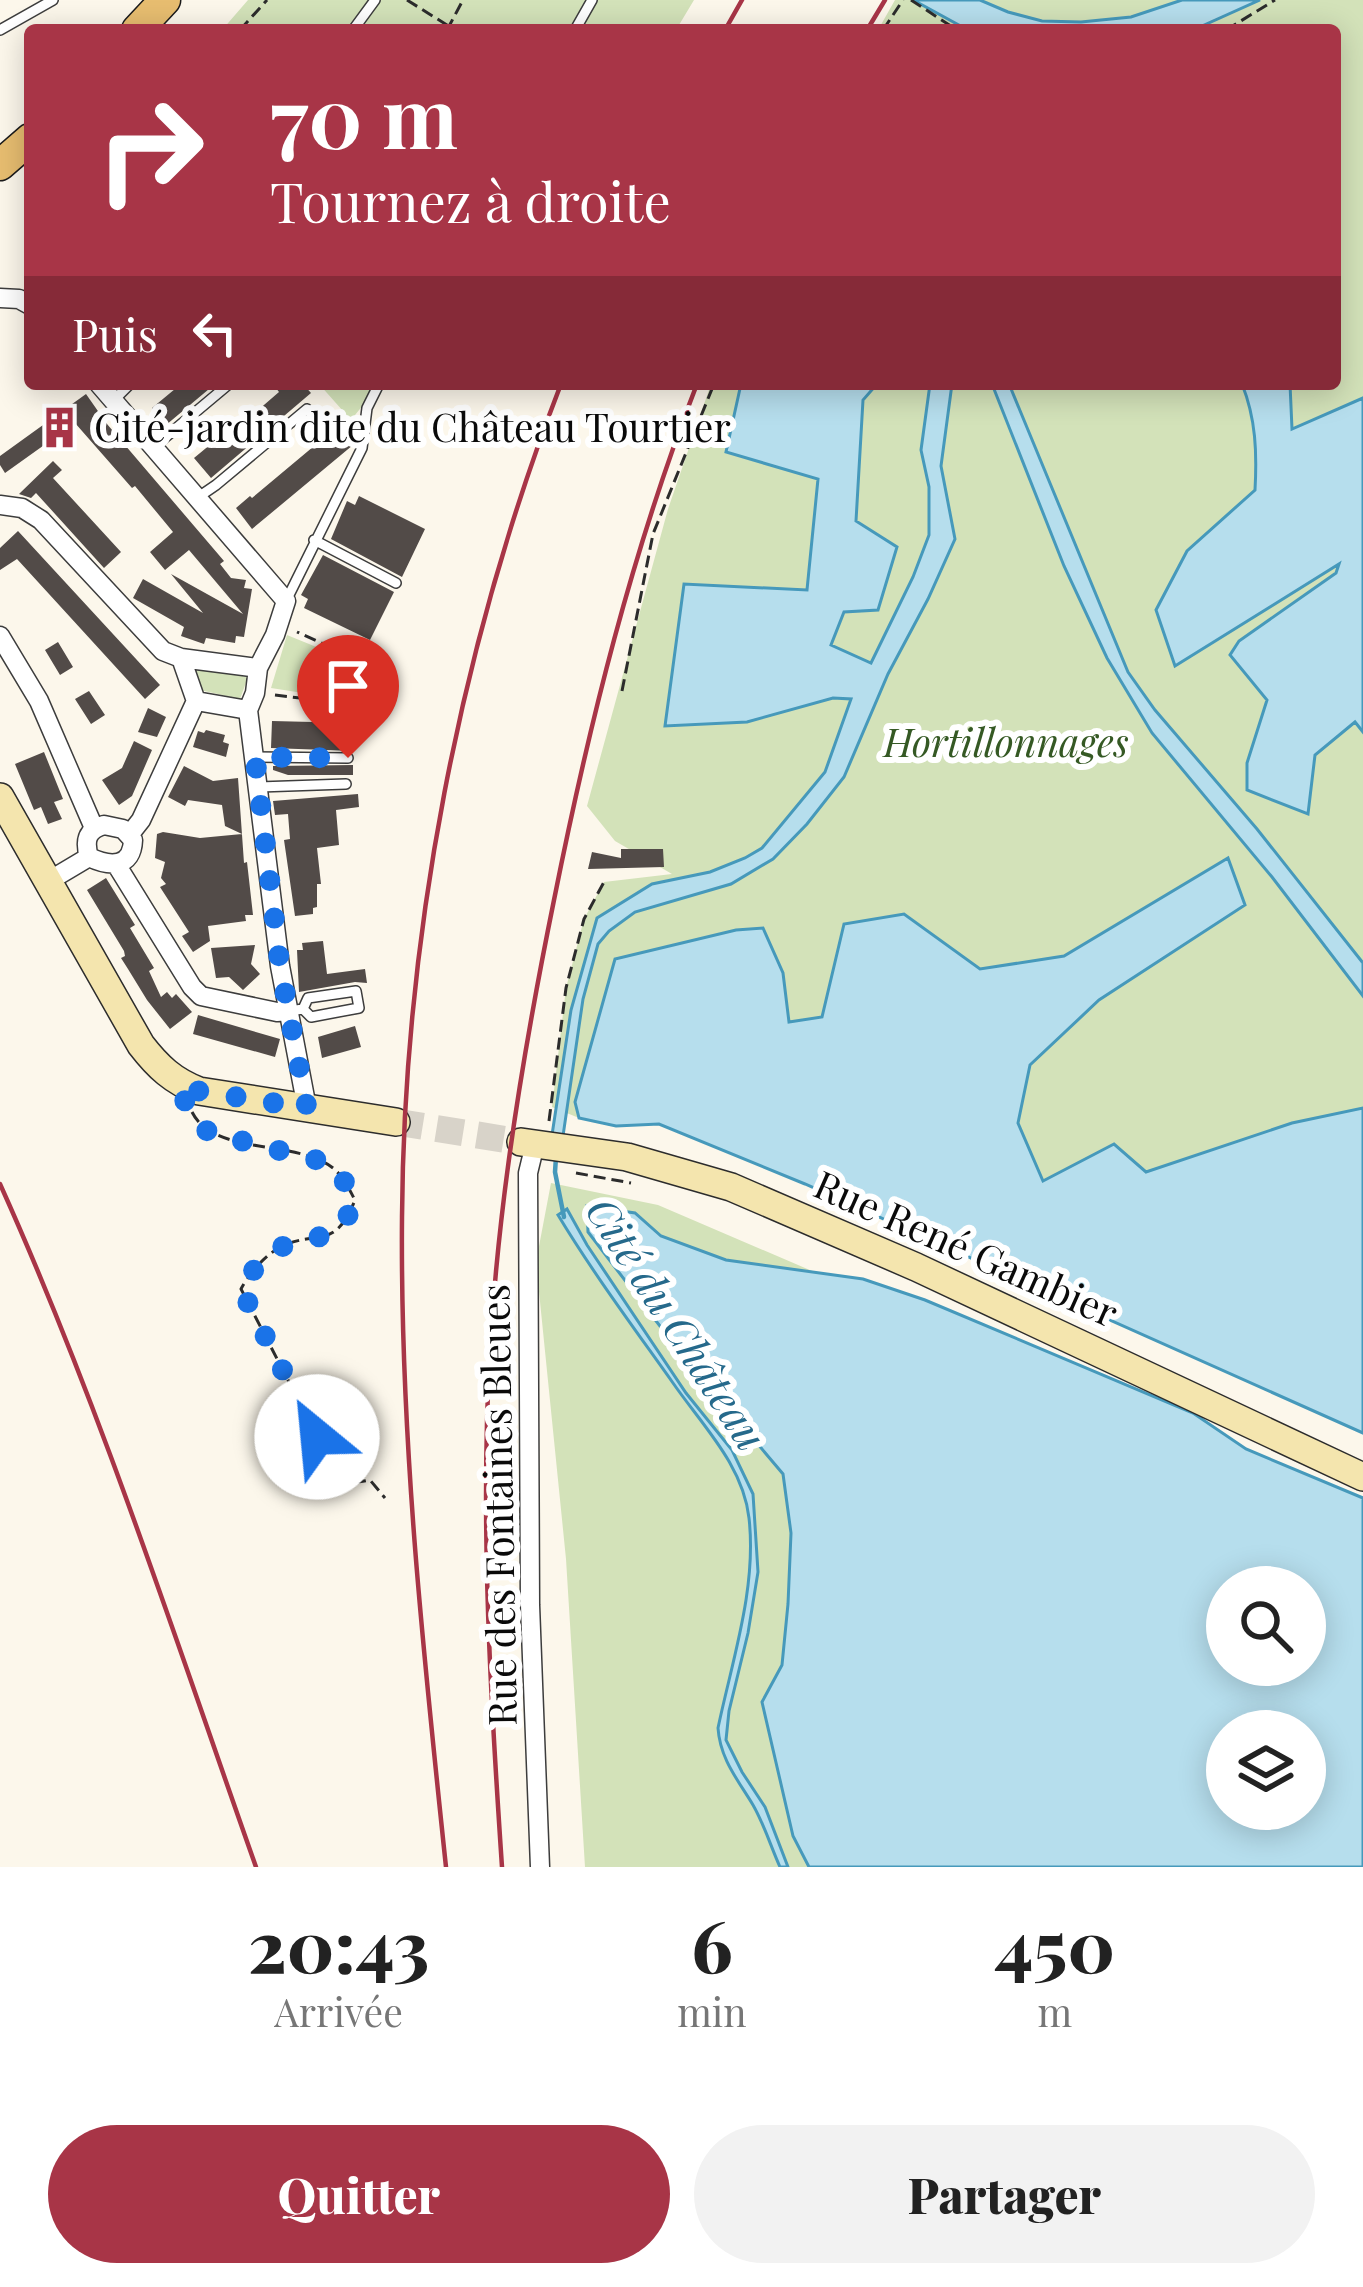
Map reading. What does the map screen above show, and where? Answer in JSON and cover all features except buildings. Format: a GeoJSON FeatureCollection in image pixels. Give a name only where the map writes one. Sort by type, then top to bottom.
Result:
{"type":"FeatureCollection","features":[{"type":"Feature","properties":{"kind":"main road"},"geometry":{"type":"LineString","coordinates":[[142,24],[165,0]]}},
{"type":"Feature","properties":{"kind":"main road"},"geometry":{"type":"LineString","coordinates":[[0,165],[24,145]]}},
{"type":"Feature","properties":{"kind":"street"},"geometry":{"type":"LineString","coordinates":[[104,390],[286,601],[258,668],[252,702],[280,966],[296,1010],[307,1108]]}},
{"type":"Feature","properties":{"kind":"street"},"geometry":{"type":"LineString","coordinates":[[0,506],[22,508],[41,520],[172,655],[196,701]]}},
{"type":"Feature","properties":{"kind":"street"},"geometry":{"type":"LineString","coordinates":[[0,636],[39,701],[94,828]]}},
{"type":"Feature","properties":{"kind":"street"},"geometry":{"type":"LineString","coordinates":[[172,655],[258,668]]}},
{"type":"Feature","properties":{"kind":"street"},"geometry":{"type":"LineString","coordinates":[[196,701],[252,702]]}},
{"type":"Feature","properties":{"kind":"street"},"geometry":{"type":"LineString","coordinates":[[130,834],[141,820],[196,701]]}},
{"type":"Feature","properties":{"kind":"street"},"geometry":{"type":"LineString","coordinates":[[0,797],[158,1067],[199,1091],[396,1122]]}},
{"type":"Feature","properties":{"kind":"street"},"geometry":{"type":"LineString","coordinates":[[88,857],[87,836],[94,828],[122,829],[130,834],[133,849],[129,858],[116,865]]}},
{"type":"Feature","properties":{"kind":"street"},"geometry":{"type":"LineString","coordinates":[[46,882],[88,857],[116,865],[201,996],[277,1012],[296,1010]]}},
{"type":"Feature","properties":{"kind":"street","name":"Rue René Gambier"},"geometry":{"type":"LineString","coordinates":[[534,1144],[627,1157],[731,1187],[936,1276],[1363,1477]]}},
{"type":"Feature","properties":{"kind":"street","name":"Rue des Fontaines Bleues"},"geometry":{"type":"LineString","coordinates":[[534,1144],[528,1174],[530,1605],[540,1867]]}},
{"type":"Feature","properties":{"kind":"lane"},"geometry":{"type":"LineString","coordinates":[[0,30],[53,0]]}},
{"type":"Feature","properties":{"kind":"lane"},"geometry":{"type":"LineString","coordinates":[[113,401],[124,390]]}},
{"type":"Feature","properties":{"kind":"lane"},"geometry":{"type":"LineString","coordinates":[[153,448],[222,390]]}},
{"type":"Feature","properties":{"kind":"lane"},"geometry":{"type":"LineString","coordinates":[[286,601],[362,448],[367,408],[376,390]]}},
{"type":"Feature","properties":{"kind":"lane"},"geometry":{"type":"LineString","coordinates":[[197,498],[307,409]]}},
{"type":"Feature","properties":{"kind":"lane"},"geometry":{"type":"LineString","coordinates":[[314,540],[397,583]]}},
{"type":"Feature","properties":{"kind":"lane"},"geometry":{"type":"LineString","coordinates":[[255,757],[348,758]]}},
{"type":"Feature","properties":{"kind":"lane"},"geometry":{"type":"LineString","coordinates":[[260,787],[346,784]]}},
{"type":"Feature","properties":{"kind":"lane"},"geometry":{"type":"LineString","coordinates":[[356,991],[359,1009],[311,1017],[296,1010],[308,998],[356,991]]}},
{"type":"Feature","properties":{"kind":"path"},"geometry":{"type":"LineString","coordinates":[[245,24],[267,0]]}},
{"type":"Feature","properties":{"kind":"path"},"geometry":{"type":"LineString","coordinates":[[407,0],[442,24]]}},
{"type":"Feature","properties":{"kind":"path"},"geometry":{"type":"LineString","coordinates":[[911,0],[948,24]]}},
{"type":"Feature","properties":{"kind":"path"},"geometry":{"type":"LineString","coordinates":[[1236,24],[1274,0]]}},
{"type":"Feature","properties":{"kind":"path"},"geometry":{"type":"LineString","coordinates":[[622,691],[653,534],[712,390]]}},
{"type":"Feature","properties":{"kind":"path"},"geometry":{"type":"LineString","coordinates":[[252,702],[358,705],[364,662],[279,624]]}},
{"type":"Feature","properties":{"kind":"path"},"geometry":{"type":"LineString","coordinates":[[534,1144],[584,919],[604,883]]}},
{"type":"Feature","properties":{"kind":"path"},"geometry":{"type":"LineString","coordinates":[[180,1084],[198,1124],[214,1136],[325,1162],[339,1172],[355,1201],[347,1220],[326,1237],[277,1249],[248,1275],[241,1289],[338,1477],[370,1480],[385,1498]]}},
{"type":"Feature","properties":{"kind":"green space"},"geometry":{"type":"Polygon","coordinates":[[[248,0],[694,0],[680,24],[227,24],[248,0]]]}},
{"type":"Feature","properties":{"kind":"green space","name":"Hortillonnages"},"geometry":{"type":"Polygon","coordinates":[[[895,0],[1363,0],[1363,1433],[805,1184],[659,1124],[616,1126],[552,1107],[566,988],[584,919],[604,882],[672,874],[615,841],[587,806],[668,509],[709,390],[1341,390],[1341,24],[881,24],[895,0]]]}},
{"type":"Feature","properties":{"kind":"green space"},"geometry":{"type":"Polygon","coordinates":[[[324,390],[375,390],[351,420],[324,390]]]}},
{"type":"Feature","properties":{"kind":"green space"},"geometry":{"type":"Polygon","coordinates":[[[287,635],[358,664],[354,701],[271,688],[287,635]]]}},
{"type":"Feature","properties":{"kind":"green space"},"geometry":{"type":"Polygon","coordinates":[[[194,667],[248,677],[240,699],[200,690],[194,667]]]}},
{"type":"Feature","properties":{"kind":"green space"},"geometry":{"type":"Polygon","coordinates":[[[551,1183],[658,1205],[1363,1507],[1363,1867],[585,1867],[566,1559],[536,1262],[551,1183]]]}},
{"type":"Feature","properties":{"kind":"water"},"geometry":{"type":"Polygon","coordinates":[[[913,0],[980,0],[1042,21],[1081,22],[1131,17],[1182,0],[1260,0],[1206,24],[957,24],[913,0]]]}},
{"type":"Feature","properties":{"kind":"water"},"geometry":{"type":"Polygon","coordinates":[[[740,390],[872,390],[863,400],[856,521],[897,547],[878,610],[844,612],[831,645],[871,663],[929,535],[929,487],[921,450],[929,390],[951,390],[941,466],[955,539],[888,674],[844,777],[807,824],[773,859],[731,884],[635,912],[598,944],[583,999],[563,1136],[552,1135],[571,1010],[597,918],[652,884],[710,872],[762,848],[825,772],[851,699],[833,698],[747,722],[665,726],[684,584],[807,590],[818,479],[726,452],[740,390]]]}},
{"type":"Feature","properties":{"kind":"water"},"geometry":{"type":"Polygon","coordinates":[[[994,390],[1011,390],[1128,672],[1363,963],[1363,996],[1152,733],[1107,658],[1064,566],[994,390]]]}},
{"type":"Feature","properties":{"kind":"water"},"geometry":{"type":"Polygon","coordinates":[[[1244,390],[1290,390],[1292,429],[1363,398],[1363,732],[1355,722],[1315,755],[1308,814],[1247,790],[1247,763],[1267,700],[1230,655],[1239,641],[1336,573],[1339,564],[1175,666],[1156,610],[1187,551],[1255,490],[1250,410],[1244,390]]]}},
{"type":"Feature","properties":{"kind":"water"},"geometry":{"type":"Polygon","coordinates":[[[1228,858],[1245,905],[1099,1000],[1030,1065],[1018,1123],[1043,1181],[1114,1144],[1146,1172],[1292,1123],[1363,1108],[1363,1433],[805,1184],[659,1124],[616,1126],[579,1118],[575,1102],[615,959],[763,928],[783,973],[789,1022],[822,1017],[844,924],[904,914],[980,969],[1064,956],[1228,858]]]}},
{"type":"Feature","properties":{"kind":"water"},"geometry":{"type":"Polygon","coordinates":[[[587,1206],[635,1213],[661,1236],[726,1260],[863,1279],[925,1300],[1193,1413],[1246,1449],[1363,1498],[1363,1867],[809,1867],[793,1836],[762,1702],[782,1665],[788,1604],[791,1533],[783,1474],[676,1347],[588,1232],[587,1206]]]}},
{"type":"Feature","properties":{"kind":"water"},"geometry":{"type":"Polygon","coordinates":[[[567,1209],[686,1393],[732,1450],[753,1494],[758,1572],[726,1740],[765,1807],[788,1867],[780,1867],[719,1739],[750,1571],[749,1518],[739,1480],[558,1215],[567,1209]]]}},
{"type":"Feature","properties":{"kind":"waterway","name":"Cité du Château"},"geometry":{"type":"LineString","coordinates":[[556,1157],[564,1217]]}},
{"type":"Feature","properties":{"kind":"tunnel"},"geometry":{"type":"LineString","coordinates":[[396,1122],[521,1142]]}},
{"type":"Feature","properties":{"kind":"railway"},"geometry":{"type":"LineString","coordinates":[[728,24],[742,0]]}},
{"type":"Feature","properties":{"kind":"railway"},"geometry":{"type":"LineString","coordinates":[[871,24],[885,0]]}},
{"type":"Feature","properties":{"kind":"railway"},"geometry":{"type":"LineString","coordinates":[[446,1867],[421,1624],[405,1380],[402,1217],[413,1005],[444,793],[467,688],[525,483],[559,390]]}},
{"type":"Feature","properties":{"kind":"railway"},"geometry":{"type":"LineString","coordinates":[[502,1867],[489,1645],[486,1478],[494,1291],[509,1160],[541,965],[597,704],[652,510],[695,390]]}},
{"type":"Feature","properties":{"kind":"railway"},"geometry":{"type":"LineString","coordinates":[[0,1184],[104,1437],[256,1867]]}},
{"type":"Feature","properties":{"kind":"place","name":"Cité-jardin dite du Château Tourtier"},"geometry":{"type":"Point","coordinates":[60,428]}},
{"type":"Feature","properties":{"kind":"route"},"geometry":{"type":"LineString","coordinates":[[317,1437],[241,1289],[248,1275],[277,1249],[326,1237],[347,1220],[355,1201],[339,1172],[325,1162],[214,1136],[198,1124],[180,1084],[307,1108],[280,966],[255,757],[348,758]]}}]}
